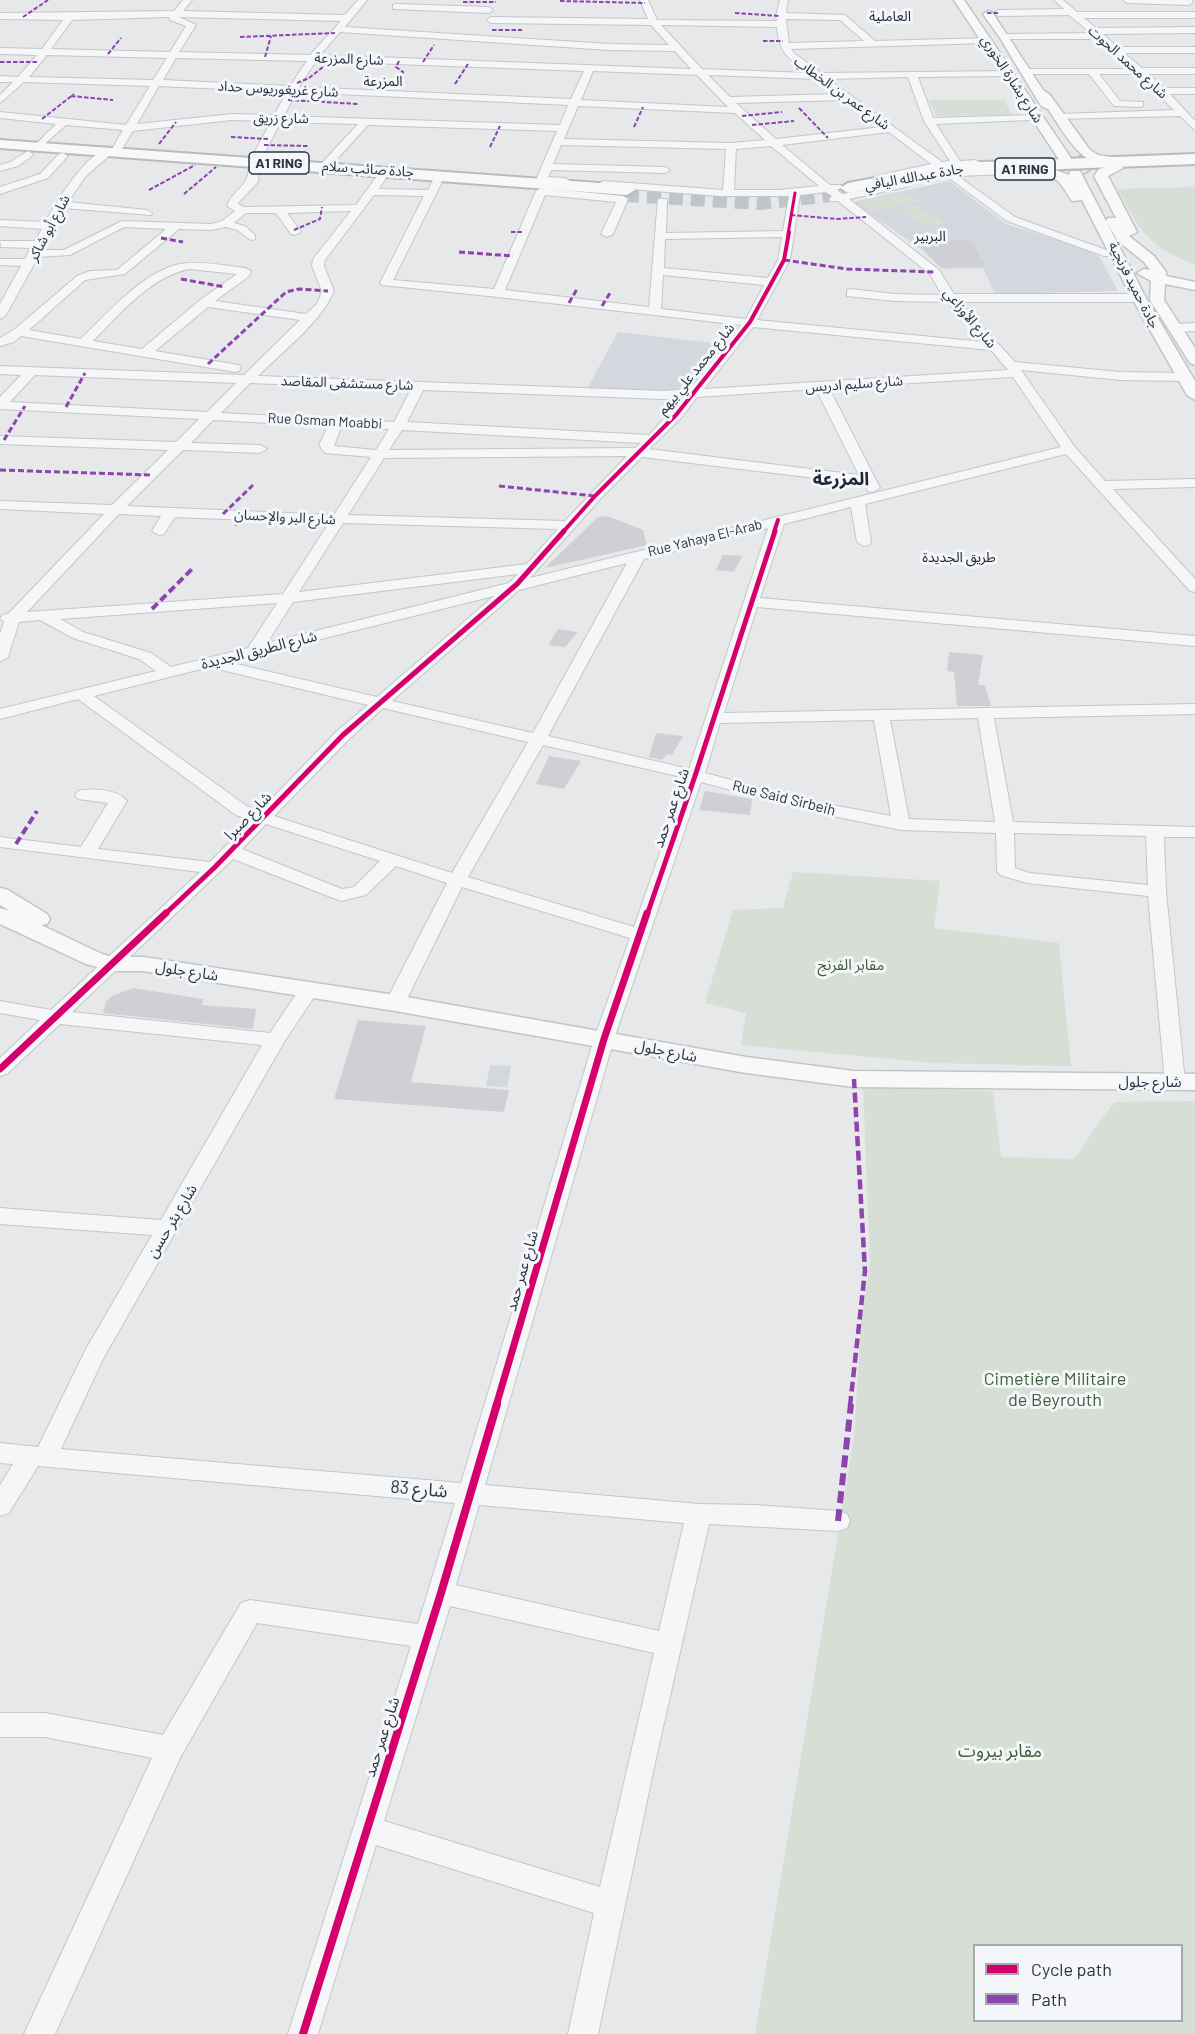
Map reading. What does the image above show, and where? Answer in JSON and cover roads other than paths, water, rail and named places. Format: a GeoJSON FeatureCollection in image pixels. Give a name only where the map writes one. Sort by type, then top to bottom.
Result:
{"type":"FeatureCollection","features":[{"type":"Feature","properties":{"kind":"highway","name":"جادة صائب سلام"},"geometry":{"type":"LineString","coordinates":[[0,144],[63,156],[109,154]]}},
{"type":"Feature","properties":{"kind":"highway","name":"جادة صائب سلام"},"geometry":{"type":"LineString","coordinates":[[0,152],[33,150],[109,154],[254,165],[439,184],[627,196]]}},
{"type":"Feature","properties":{"kind":"highway","name":"جادة عبدالله اليافي"},"geometry":{"type":"LineString","coordinates":[[850,192],[956,168],[1195,159]]}},
{"type":"Feature","properties":{"kind":"highway"},"geometry":{"type":"LineString","coordinates":[[1115,164],[1156,160]]}},
{"type":"Feature","properties":{"kind":"highway","name":"جادة صائب سلام"},"geometry":{"type":"LineString","coordinates":[[254,165],[325,166],[439,184]]}},
{"type":"Feature","properties":{"kind":"highway"},"geometry":{"type":"LineString","coordinates":[[1032,166],[1195,165]]}},
{"type":"Feature","properties":{"kind":"highway","name":"جادة عبدالله اليافي"},"geometry":{"type":"LineString","coordinates":[[850,192],[970,170],[1195,165]]}},
{"type":"Feature","properties":{"kind":"highway"},"geometry":{"type":"LineString","coordinates":[[439,184],[543,179]]}},
{"type":"Feature","properties":{"kind":"main road","name":"شارع بشارة الخوري"},"geometry":{"type":"LineString","coordinates":[[959,0],[1018,90],[1070,158],[1040,92],[1005,37],[977,0]]}},
{"type":"Feature","properties":{"kind":"main road"},"geometry":{"type":"LineString","coordinates":[[1018,90],[1049,153],[1046,158],[1032,166]]}},
{"type":"Feature","properties":{"kind":"main road"},"geometry":{"type":"LineString","coordinates":[[1040,92],[1085,153],[1115,164]]}},
{"type":"Feature","properties":{"kind":"main road"},"geometry":{"type":"LineString","coordinates":[[1115,164],[1101,176],[1141,253],[1195,274]]}},
{"type":"Feature","properties":{"kind":"main road"},"geometry":{"type":"LineString","coordinates":[[1032,166],[1066,178],[1113,254],[1131,261],[1146,274],[1195,288]]}},
{"type":"Feature","properties":{"kind":"main road","name":"جادة حميد فرنجية"},"geometry":{"type":"LineString","coordinates":[[1195,360],[1157,300],[1160,279],[1155,265],[1123,238],[1081,174],[1113,254],[1195,395]]}},
{"type":"Feature","properties":{"kind":"main road"},"geometry":{"type":"LineString","coordinates":[[1157,300],[1170,291],[1195,288]]}},
{"type":"Feature","properties":{"kind":"main road"},"geometry":{"type":"LineString","coordinates":[[0,895],[76,941],[126,961]]}},
{"type":"Feature","properties":{"kind":"main road"},"geometry":{"type":"LineString","coordinates":[[0,915],[74,951],[126,961]]}},
{"type":"Feature","properties":{"kind":"main road","name":"شارع جلول"},"geometry":{"type":"LineString","coordinates":[[126,961],[395,1003],[746,1065],[854,1079],[1185,1082]]}},
{"type":"Feature","properties":{"kind":"street"},"geometry":{"type":"LineString","coordinates":[[177,14],[188,0]]}},
{"type":"Feature","properties":{"kind":"street"},"geometry":{"type":"LineString","coordinates":[[359,208],[243,210],[231,204],[253,182],[254,165],[293,89],[313,58],[363,0]]}},
{"type":"Feature","properties":{"kind":"street"},"geometry":{"type":"LineString","coordinates":[[494,39],[490,15],[497,0]]}},
{"type":"Feature","properties":{"kind":"street","name":"شارع الأوزاعي"},"geometry":{"type":"LineString","coordinates":[[644,0],[646,11],[656,24],[698,73],[735,110],[771,143],[828,188],[850,192],[935,272],[950,298],[1013,369],[1069,449],[1195,588]]}},
{"type":"Feature","properties":{"kind":"street","name":"شارع عمر بن الخطاب"},"geometry":{"type":"LineString","coordinates":[[784,0],[781,20],[784,46],[790,55],[940,165]]}},
{"type":"Feature","properties":{"kind":"street","name":"شارع محمد الحوت"},"geometry":{"type":"LineString","coordinates":[[1058,0],[1162,91],[1195,127]]}},
{"type":"Feature","properties":{"kind":"street"},"geometry":{"type":"LineString","coordinates":[[1127,0],[1195,2]]}},
{"type":"Feature","properties":{"kind":"street"},"geometry":{"type":"LineString","coordinates":[[396,7],[490,15],[656,24],[842,17],[872,43]]}},
{"type":"Feature","properties":{"kind":"street"},"geometry":{"type":"LineString","coordinates":[[998,13],[1195,15]]}},
{"type":"Feature","properties":{"kind":"street"},"geometry":{"type":"LineString","coordinates":[[0,16],[177,14],[348,18]]}},
{"type":"Feature","properties":{"kind":"street","name":"شارع أبو شاكر"},"geometry":{"type":"LineString","coordinates":[[0,314],[62,205],[65,182],[109,154],[157,83],[191,25],[174,20],[177,14]]}},
{"type":"Feature","properties":{"kind":"street"},"geometry":{"type":"LineString","coordinates":[[0,100],[47,52],[69,17]]}},
{"type":"Feature","properties":{"kind":"street"},"geometry":{"type":"LineString","coordinates":[[339,29],[609,47],[677,48]]}},
{"type":"Feature","properties":{"kind":"street"},"geometry":{"type":"LineString","coordinates":[[1005,37],[1195,30]]}},
{"type":"Feature","properties":{"kind":"street"},"geometry":{"type":"LineString","coordinates":[[784,46],[872,43],[936,45],[987,40]]}},
{"type":"Feature","properties":{"kind":"street"},"geometry":{"type":"LineString","coordinates":[[498,293],[572,103],[591,69],[609,47]]}},
{"type":"Feature","properties":{"kind":"street"},"geometry":{"type":"LineString","coordinates":[[1116,50],[1195,50]]}},
{"type":"Feature","properties":{"kind":"street","name":"شارع المزرعة"},"geometry":{"type":"LineString","coordinates":[[0,51],[313,58],[362,64],[698,73],[912,74],[951,70],[1007,74]]}},
{"type":"Feature","properties":{"kind":"street"},"geometry":{"type":"LineString","coordinates":[[67,81],[91,53]]}},
{"type":"Feature","properties":{"kind":"street"},"geometry":{"type":"LineString","coordinates":[[1027,72],[1195,71]]}},
{"type":"Feature","properties":{"kind":"street"},"geometry":{"type":"LineString","coordinates":[[1092,72],[1117,104],[1174,104]]}},
{"type":"Feature","properties":{"kind":"street"},"geometry":{"type":"LineString","coordinates":[[912,74],[929,121],[957,164]]}},
{"type":"Feature","properties":{"kind":"street","name":"شارع غريغوريوس حداد"},"geometry":{"type":"LineString","coordinates":[[0,79],[293,89],[347,88],[402,94],[735,110]]}},
{"type":"Feature","properties":{"kind":"street"},"geometry":{"type":"LineString","coordinates":[[1162,91],[1195,91]]}},
{"type":"Feature","properties":{"kind":"street"},"geometry":{"type":"LineString","coordinates":[[381,121],[402,94]]}},
{"type":"Feature","properties":{"kind":"street"},"geometry":{"type":"LineString","coordinates":[[725,100],[846,97]]}},
{"type":"Feature","properties":{"kind":"street"},"geometry":{"type":"LineString","coordinates":[[1058,117],[1182,113]]}},
{"type":"Feature","properties":{"kind":"street","name":"شارع زريق"},"geometry":{"type":"LineString","coordinates":[[0,115],[128,128],[213,118],[279,117],[563,128]]}},
{"type":"Feature","properties":{"kind":"street"},"geometry":{"type":"LineString","coordinates":[[929,121],[1030,117]]}},
{"type":"Feature","properties":{"kind":"street"},"geometry":{"type":"LineString","coordinates":[[325,166],[367,120]]}},
{"type":"Feature","properties":{"kind":"street"},"geometry":{"type":"LineString","coordinates":[[0,168],[14,164],[63,122]]}},
{"type":"Feature","properties":{"kind":"street"},"geometry":{"type":"LineString","coordinates":[[543,179],[731,146],[892,129]]}},
{"type":"Feature","properties":{"kind":"street"},"geometry":{"type":"LineString","coordinates":[[557,142],[664,157]]}},
{"type":"Feature","properties":{"kind":"street"},"geometry":{"type":"LineString","coordinates":[[728,193],[731,146]]}},
{"type":"Feature","properties":{"kind":"street"},"geometry":{"type":"LineString","coordinates":[[0,191],[36,180],[49,172],[63,156]]}},
{"type":"Feature","properties":{"kind":"street"},"geometry":{"type":"LineString","coordinates":[[664,157],[664,189]]}},
{"type":"Feature","properties":{"kind":"street","name":"جادة عبدالله اليافي"},"geometry":{"type":"LineString","coordinates":[[850,192],[940,165],[1032,166]]}},
{"type":"Feature","properties":{"kind":"street","name":"جادة عبدالله اليافي"},"geometry":{"type":"LineString","coordinates":[[850,192],[950,175],[1032,166]]}},
{"type":"Feature","properties":{"kind":"street"},"geometry":{"type":"LineString","coordinates":[[950,175],[1011,219],[1113,254]]}},
{"type":"Feature","properties":{"kind":"street"},"geometry":{"type":"LineString","coordinates":[[0,657],[6,618],[250,375],[311,318],[325,300],[328,291],[318,266],[321,255],[343,231],[381,178]]}},
{"type":"Feature","properties":{"kind":"street"},"geometry":{"type":"LineString","coordinates":[[543,179],[764,194],[794,199],[850,192]]}},
{"type":"Feature","properties":{"kind":"street"},"geometry":{"type":"LineString","coordinates":[[543,179],[627,196],[607,234]]}},
{"type":"Feature","properties":{"kind":"street"},"geometry":{"type":"LineString","coordinates":[[36,180],[65,182]]}},
{"type":"Feature","properties":{"kind":"street"},"geometry":{"type":"LineString","coordinates":[[369,192],[439,184]]}},
{"type":"Feature","properties":{"kind":"street"},"geometry":{"type":"LineString","coordinates":[[439,184],[388,275],[385,282],[388,284],[498,293],[994,348]]}},
{"type":"Feature","properties":{"kind":"street"},"geometry":{"type":"LineString","coordinates":[[764,194],[778,197],[782,203],[777,206],[828,188]]}},
{"type":"Feature","properties":{"kind":"street","name":"شارع محمد علي بيهم"},"geometry":{"type":"LineString","coordinates":[[517,584],[595,496],[676,415],[750,322],[784,260],[794,199]]}},
{"type":"Feature","properties":{"kind":"street"},"geometry":{"type":"LineString","coordinates":[[655,312],[660,236],[657,201],[739,206]]}},
{"type":"Feature","properties":{"kind":"street"},"geometry":{"type":"LineString","coordinates":[[62,205],[228,222],[241,228],[251,237]]}},
{"type":"Feature","properties":{"kind":"street"},"geometry":{"type":"LineString","coordinates":[[0,262],[35,254],[66,253],[122,224],[202,227],[228,222],[243,210]]}},
{"type":"Feature","properties":{"kind":"street"},"geometry":{"type":"LineString","coordinates":[[279,210],[296,232]]}},
{"type":"Feature","properties":{"kind":"street"},"geometry":{"type":"LineString","coordinates":[[0,222],[49,226]]}},
{"type":"Feature","properties":{"kind":"street"},"geometry":{"type":"LineString","coordinates":[[0,342],[10,339],[19,332],[81,278],[88,274],[111,275],[121,272],[175,227]]}},
{"type":"Feature","properties":{"kind":"street"},"geometry":{"type":"LineString","coordinates":[[660,236],[790,234]]}},
{"type":"Feature","properties":{"kind":"street"},"geometry":{"type":"LineString","coordinates":[[1,244],[35,254]]}},
{"type":"Feature","properties":{"kind":"street"},"geometry":{"type":"LineString","coordinates":[[84,343],[133,295],[156,279],[178,268],[189,266],[245,271],[241,277],[204,303],[145,353]]}},
{"type":"Feature","properties":{"kind":"street"},"geometry":{"type":"LineString","coordinates":[[658,271],[771,282]]}},
{"type":"Feature","properties":{"kind":"street"},"geometry":{"type":"LineString","coordinates":[[851,293],[889,299],[1139,298]]}},
{"type":"Feature","properties":{"kind":"street"},"geometry":{"type":"LineString","coordinates":[[204,303],[311,318]]}},
{"type":"Feature","properties":{"kind":"street"},"geometry":{"type":"LineString","coordinates":[[1175,328],[1195,327]]}},
{"type":"Feature","properties":{"kind":"street"},"geometry":{"type":"LineString","coordinates":[[19,332],[145,353],[250,375]]}},
{"type":"Feature","properties":{"kind":"street","name":"شارع سليم ادريس"},"geometry":{"type":"LineString","coordinates":[[693,393],[821,386],[1013,369],[1120,376],[1185,377]]}},
{"type":"Feature","properties":{"kind":"street","name":"شارع مستشفى المقاصد"},"geometry":{"type":"LineString","coordinates":[[0,370],[250,375],[419,386],[663,395],[693,393]]}},
{"type":"Feature","properties":{"kind":"street"},"geometry":{"type":"LineString","coordinates":[[0,404],[32,371]]}},
{"type":"Feature","properties":{"kind":"street"},"geometry":{"type":"LineString","coordinates":[[254,651],[290,598],[399,424],[419,386]]}},
{"type":"Feature","properties":{"kind":"street"},"geometry":{"type":"LineString","coordinates":[[821,386],[878,496]]}},
{"type":"Feature","properties":{"kind":"street","name":"Rue Osman Moabbi"},"geometry":{"type":"LineString","coordinates":[[0,404],[650,439]]}},
{"type":"Feature","properties":{"kind":"street"},"geometry":{"type":"LineString","coordinates":[[336,422],[326,446],[330,450],[380,454],[637,452],[868,480]]}},
{"type":"Feature","properties":{"kind":"street"},"geometry":{"type":"LineString","coordinates":[[0,440],[261,449]]}},
{"type":"Feature","properties":{"kind":"street","name":"Rue Yahaya El-Arab"},"geometry":{"type":"LineString","coordinates":[[517,584],[1069,449]]}},
{"type":"Feature","properties":{"kind":"street"},"geometry":{"type":"LineString","coordinates":[[1101,485],[1195,483]]}},
{"type":"Feature","properties":{"kind":"street"},"geometry":{"type":"LineString","coordinates":[[857,501],[864,542]]}},
{"type":"Feature","properties":{"kind":"street","name":"شارع البر والإحسان"},"geometry":{"type":"LineString","coordinates":[[0,505],[338,519],[571,525]]}},
{"type":"Feature","properties":{"kind":"street"},"geometry":{"type":"LineString","coordinates":[[159,531],[171,512]]}},
{"type":"Feature","properties":{"kind":"street","name":"شارع عمر حمد"},"geometry":{"type":"LineString","coordinates":[[303,2034],[441,1593],[604,1040],[695,776],[778,520]]}},
{"type":"Feature","properties":{"kind":"street"},"geometry":{"type":"LineString","coordinates":[[395,1003],[457,880],[538,739],[639,554]]}},
{"type":"Feature","properties":{"kind":"street"},"geometry":{"type":"LineString","coordinates":[[6,618],[290,598],[531,568]]}},
{"type":"Feature","properties":{"kind":"street","name":"شارع الطريق الجديدة"},"geometry":{"type":"LineString","coordinates":[[0,714],[386,620],[517,584]]}},
{"type":"Feature","properties":{"kind":"street","name":"شارع صبرا"},"geometry":{"type":"LineString","coordinates":[[0,1069],[57,1017],[126,961],[343,735],[381,704],[452,638],[517,584]]}},
{"type":"Feature","properties":{"kind":"street"},"geometry":{"type":"LineString","coordinates":[[752,602],[1195,641]]}},
{"type":"Feature","properties":{"kind":"street"},"geometry":{"type":"LineString","coordinates":[[44,616],[78,635],[145,656],[168,672]]}},
{"type":"Feature","properties":{"kind":"street","name":"Rue Said Sirbeih"},"geometry":{"type":"LineString","coordinates":[[208,662],[695,776],[848,815],[901,825],[1195,832]]}},
{"type":"Feature","properties":{"kind":"street"},"geometry":{"type":"LineString","coordinates":[[81,694],[242,811],[457,880],[641,935]]}},
{"type":"Feature","properties":{"kind":"street"},"geometry":{"type":"LineString","coordinates":[[714,718],[1195,709]]}},
{"type":"Feature","properties":{"kind":"street"},"geometry":{"type":"LineString","coordinates":[[985,714],[1005,826],[1004,863],[1006,871],[1009,874],[1027,878],[1157,891]]}},
{"type":"Feature","properties":{"kind":"street"},"geometry":{"type":"LineString","coordinates":[[881,716],[901,825]]}},
{"type":"Feature","properties":{"kind":"street"},"geometry":{"type":"LineString","coordinates":[[84,795],[109,797],[118,801],[86,853]]}},
{"type":"Feature","properties":{"kind":"street"},"geometry":{"type":"LineString","coordinates":[[1155,831],[1157,891],[1185,1082]]}},
{"type":"Feature","properties":{"kind":"street"},"geometry":{"type":"LineString","coordinates":[[0,842],[214,868]]}},
{"type":"Feature","properties":{"kind":"street"},"geometry":{"type":"LineString","coordinates":[[230,852],[341,895],[360,891],[393,859]]}},
{"type":"Feature","properties":{"kind":"street","name":"شارع بئر حسن"},"geometry":{"type":"LineString","coordinates":[[0,1506],[38,1457],[94,1355],[275,1041],[308,991]]}},
{"type":"Feature","properties":{"kind":"street"},"geometry":{"type":"LineString","coordinates":[[0,1007],[57,1017],[275,1041]]}},
{"type":"Feature","properties":{"kind":"street"},"geometry":{"type":"LineString","coordinates":[[0,1216],[167,1228]]}},
{"type":"Feature","properties":{"kind":"street","name":"شارع 83"},"geometry":{"type":"LineString","coordinates":[[0,1453],[699,1514],[755,1515],[838,1521]]}},
{"type":"Feature","properties":{"kind":"street"},"geometry":{"type":"LineString","coordinates":[[583,2034],[610,1904],[699,1514]]}},
{"type":"Feature","properties":{"kind":"street"},"geometry":{"type":"LineString","coordinates":[[441,1593],[669,1645]]}},
{"type":"Feature","properties":{"kind":"street"},"geometry":{"type":"LineString","coordinates":[[39,2034],[170,1749],[250,1611],[427,1637]]}},
{"type":"Feature","properties":{"kind":"street"},"geometry":{"type":"LineString","coordinates":[[0,1725],[45,1725],[170,1749]]}},
{"type":"Feature","properties":{"kind":"street"},"geometry":{"type":"LineString","coordinates":[[366,1829],[610,1904]]}},
{"type":"Feature","properties":{"kind":"tunnel"},"geometry":{"type":"LineString","coordinates":[[1076,157],[1086,174]]}},
{"type":"Feature","properties":{"kind":"tunnel"},"geometry":{"type":"LineString","coordinates":[[625,195],[761,203],[856,192]]}},
{"type":"Feature","properties":{"kind":"district","name":"العاملية"},"geometry":{"type":"Point","coordinates":[890,16]}},
{"type":"Feature","properties":{"kind":"district","name":"المزرعة"},"geometry":{"type":"Point","coordinates":[383,81]}},
{"type":"Feature","properties":{"kind":"district","name":"البربير"},"geometry":{"type":"Point","coordinates":[930,236]}},
{"type":"Feature","properties":{"kind":"district","name":"المزرعة"},"geometry":{"type":"Point","coordinates":[841,479]}},
{"type":"Feature","properties":{"kind":"district","name":"طريق الجديدة"},"geometry":{"type":"Point","coordinates":[959,557]}},
{"type":"Feature","properties":{"kind":"park label","name":"مقابر الفرنج"},"geometry":{"type":"Point","coordinates":[851,965]}},
{"type":"Feature","properties":{"kind":"park label","name":"Cimetière Militaire de Beyrouth"},"geometry":{"type":"Point","coordinates":[1055,1389]}},
{"type":"Feature","properties":{"kind":"park label","name":"مقابر بيروت"},"geometry":{"type":"Point","coordinates":[1000,1751]}}]}
